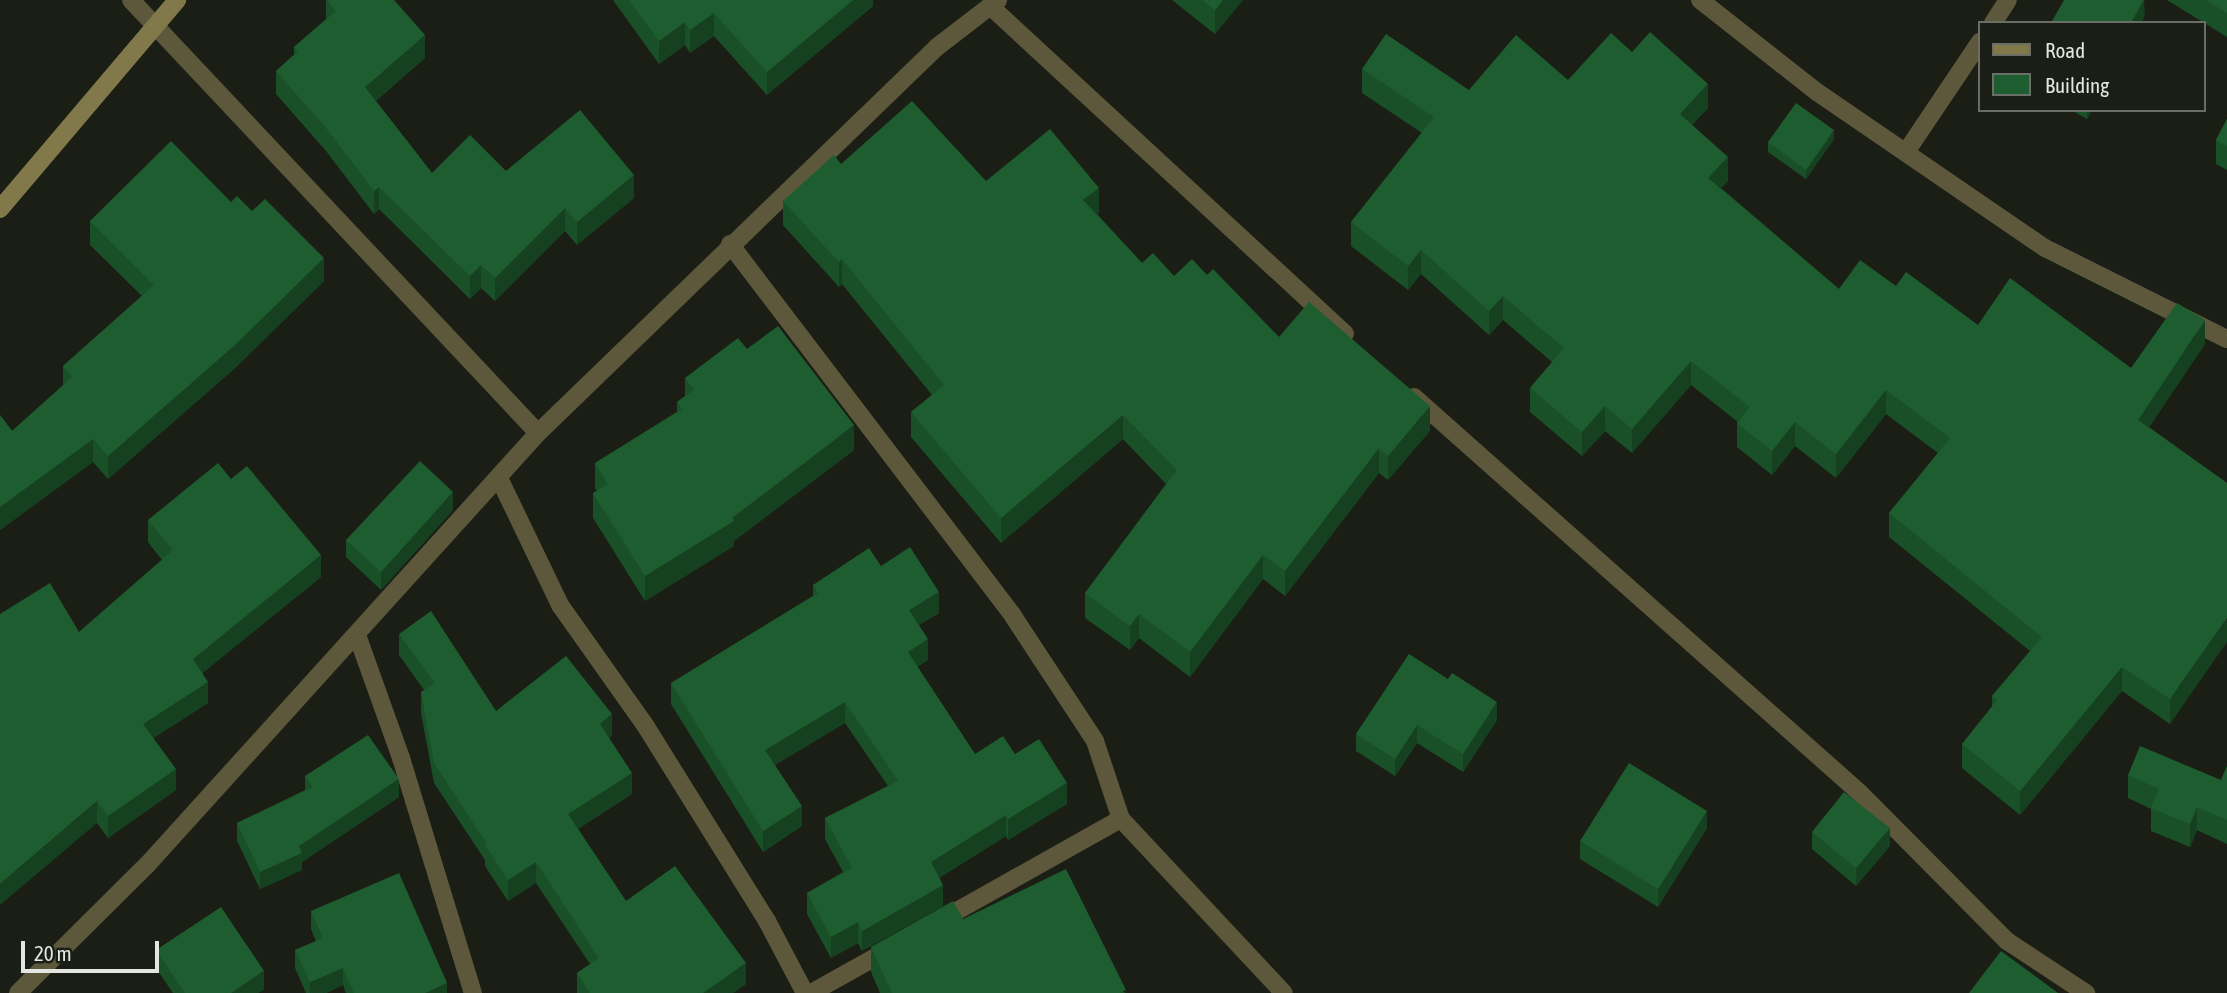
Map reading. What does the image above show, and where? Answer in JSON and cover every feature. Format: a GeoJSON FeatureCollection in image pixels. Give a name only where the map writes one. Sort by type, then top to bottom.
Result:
{"type":"FeatureCollection","features":[{"type":"Feature","properties":{"kind":"main road"},"geometry":{"type":"LineString","coordinates":[[0,209],[177,0]]}},
{"type":"Feature","properties":{"kind":"street"},"geometry":{"type":"LineString","coordinates":[[131,0],[538,433]]}},
{"type":"Feature","properties":{"kind":"street"},"geometry":{"type":"LineString","coordinates":[[1700,0],[1817,92],[2045,248],[2227,339]]}},
{"type":"Feature","properties":{"kind":"street"},"geometry":{"type":"LineString","coordinates":[[1994,21],[2008,0]]}},
{"type":"Feature","properties":{"kind":"street"},"geometry":{"type":"LineString","coordinates":[[18,993],[147,865],[538,433],[730,244],[937,47],[994,3],[1362,349]]}},
{"type":"Feature","properties":{"kind":"street"},"geometry":{"type":"LineString","coordinates":[[1906,152],[1979,43]]}},
{"type":"Feature","properties":{"kind":"street"},"geometry":{"type":"LineString","coordinates":[[730,244],[1013,616],[1096,741],[1121,819],[1284,993]]}},
{"type":"Feature","properties":{"kind":"street"},"geometry":{"type":"LineString","coordinates":[[1402,386],[1860,793],[2007,941],[2086,993]]}},
{"type":"Feature","properties":{"kind":"street"},"geometry":{"type":"LineString","coordinates":[[499,478],[560,605],[645,725],[767,921],[808,993],[1121,819]]}},
{"type":"Feature","properties":{"kind":"street"},"geometry":{"type":"LineString","coordinates":[[357,635],[401,758],[473,993]]}},
{"type":"Feature","properties":{"kind":"building"},"geometry":{"type":"Polygon","coordinates":[[[327,0],[394,0],[425,35],[365,87],[432,173],[470,135],[506,171],[580,110],[634,175],[577,222],[565,208],[495,278],[481,265],[470,276],[379,187],[374,191],[326,128],[276,71],[298,51],[294,47],[336,11],[327,0]]]}},
{"type":"Feature","properties":{"kind":"building"},"geometry":{"type":"Polygon","coordinates":[[[629,0],[853,0],[767,72],[714,13],[690,30],[685,22],[659,41],[629,0]]]}},
{"type":"Feature","properties":{"kind":"building"},"geometry":{"type":"Polygon","coordinates":[[[1203,0],[1223,0],[1215,10],[1203,0]]]}},
{"type":"Feature","properties":{"kind":"building"},"geometry":{"type":"Polygon","coordinates":[[[2064,0],[2144,0],[2132,21],[2052,21],[2064,0]]]}},
{"type":"Feature","properties":{"kind":"building"},"geometry":{"type":"Polygon","coordinates":[[[2206,0],[2227,0],[2227,13],[2206,0]]]}},
{"type":"Feature","properties":{"kind":"building"},"geometry":{"type":"Polygon","coordinates":[[[1650,32],[1708,84],[1680,114],[1728,157],[1708,178],[1839,289],[1860,260],[1896,286],[1906,272],[1978,325],[2010,278],[2131,368],[2177,303],[2205,320],[2138,420],[2227,483],[2227,618],[2170,699],[2122,667],[2020,791],[1962,744],[1997,700],[1992,696],[2042,637],[1889,513],[1950,438],[1886,390],[1836,454],[1795,422],[1772,451],[1737,423],[1750,407],[1691,361],[1632,429],[1605,406],[1582,432],[1530,388],[1564,348],[1503,296],[1489,311],[1421,250],[1408,266],[1351,222],[1434,117],[1362,69],[1386,34],[1469,90],[1516,35],[1568,80],[1611,33],[1632,52],[1650,32]]]}},
{"type":"Feature","properties":{"kind":"building"},"geometry":{"type":"Polygon","coordinates":[[[912,101],[986,181],[1050,129],[1099,188],[1083,200],[1142,263],[1153,253],[1174,276],[1192,259],[1207,275],[1213,269],[1279,337],[1309,302],[1430,406],[1388,456],[1379,448],[1285,571],[1263,555],[1190,652],[1139,614],[1130,626],[1085,593],[1177,470],[1123,415],[1001,518],[911,412],[944,385],[842,259],[839,262],[783,201],[834,155],[841,164],[912,101]]]}},
{"type":"Feature","properties":{"kind":"building"},"geometry":{"type":"Polygon","coordinates":[[[1796,103],[1834,130],[1806,170],[1768,142],[1796,103]]]}},
{"type":"Feature","properties":{"kind":"building"},"geometry":{"type":"Polygon","coordinates":[[[2227,119],[2227,146],[2216,140],[2227,119]]]}},
{"type":"Feature","properties":{"kind":"building"},"geometry":{"type":"Polygon","coordinates":[[[171,141],[231,202],[237,196],[252,211],[265,199],[324,258],[235,345],[108,456],[93,439],[0,507],[0,415],[12,431],[72,377],[63,366],[154,285],[90,221],[171,141]]]}},
{"type":"Feature","properties":{"kind":"building"},"geometry":{"type":"Polygon","coordinates":[[[778,326],[854,425],[732,518],[734,521],[645,576],[593,493],[608,484],[595,463],[682,409],[677,402],[694,390],[685,378],[738,338],[747,349],[778,326]]]}},
{"type":"Feature","properties":{"kind":"building"},"geometry":{"type":"Polygon","coordinates":[[[420,461],[453,492],[381,572],[346,540],[420,461]]]}},
{"type":"Feature","properties":{"kind":"building"},"geometry":{"type":"Polygon","coordinates":[[[218,463],[231,479],[247,466],[321,555],[193,659],[208,682],[143,724],[176,769],[108,816],[97,801],[0,884],[0,614],[50,583],[79,632],[173,550],[148,520],[218,463]]]}},
{"type":"Feature","properties":{"kind":"building"},"geometry":{"type":"Polygon","coordinates":[[[910,547],[939,592],[909,610],[928,639],[908,652],[975,754],[1003,736],[1015,754],[1039,739],[1067,783],[1008,819],[1006,815],[931,862],[943,885],[862,931],[858,922],[831,937],[807,893],[852,868],[825,818],[898,781],[845,702],[765,750],[802,806],[763,831],[671,683],[818,593],[813,585],[869,548],[881,566],[910,547]]]}},
{"type":"Feature","properties":{"kind":"building"},"geometry":{"type":"Polygon","coordinates":[[[431,611],[496,711],[566,656],[612,714],[600,724],[632,773],[568,814],[626,901],[675,866],[746,963],[703,993],[590,993],[577,973],[599,958],[536,862],[508,880],[434,763],[421,692],[435,683],[399,634],[431,611]]]}},
{"type":"Feature","properties":{"kind":"building"},"geometry":{"type":"Polygon","coordinates":[[[1409,654],[1448,679],[1452,673],[1497,702],[1463,754],[1417,725],[1395,759],[1356,734],[1409,654]]]}},
{"type":"Feature","properties":{"kind":"building"},"geometry":{"type":"Polygon","coordinates":[[[368,735],[399,779],[299,846],[302,853],[260,872],[237,823],[313,787],[305,776],[368,735]]]}},
{"type":"Feature","properties":{"kind":"building"},"geometry":{"type":"Polygon","coordinates":[[[2140,746],[2221,780],[2227,766],[2227,820],[2197,807],[2190,824],[2151,808],[2159,789],[2128,775],[2140,746]]]}},
{"type":"Feature","properties":{"kind":"building"},"geometry":{"type":"Polygon","coordinates":[[[1629,763],[1707,811],[1658,889],[1580,841],[1629,763]]]}},
{"type":"Feature","properties":{"kind":"building"},"geometry":{"type":"Polygon","coordinates":[[[1844,792],[1890,828],[1856,868],[1812,832],[1844,792]]]}},
{"type":"Feature","properties":{"kind":"building"},"geometry":{"type":"Polygon","coordinates":[[[1066,869],[1126,990],[1120,993],[892,993],[871,947],[953,901],[963,919],[1066,869]]]}},
{"type":"Feature","properties":{"kind":"building"},"geometry":{"type":"Polygon","coordinates":[[[399,873],[447,983],[425,993],[354,993],[343,968],[310,982],[295,950],[323,938],[311,911],[399,873]]]}},
{"type":"Feature","properties":{"kind":"building"},"geometry":{"type":"Polygon","coordinates":[[[221,907],[264,971],[231,993],[185,993],[156,950],[221,907]]]}},
{"type":"Feature","properties":{"kind":"building"},"geometry":{"type":"Polygon","coordinates":[[[2001,951],[2058,993],[1969,993],[2001,951]]]}}]}
